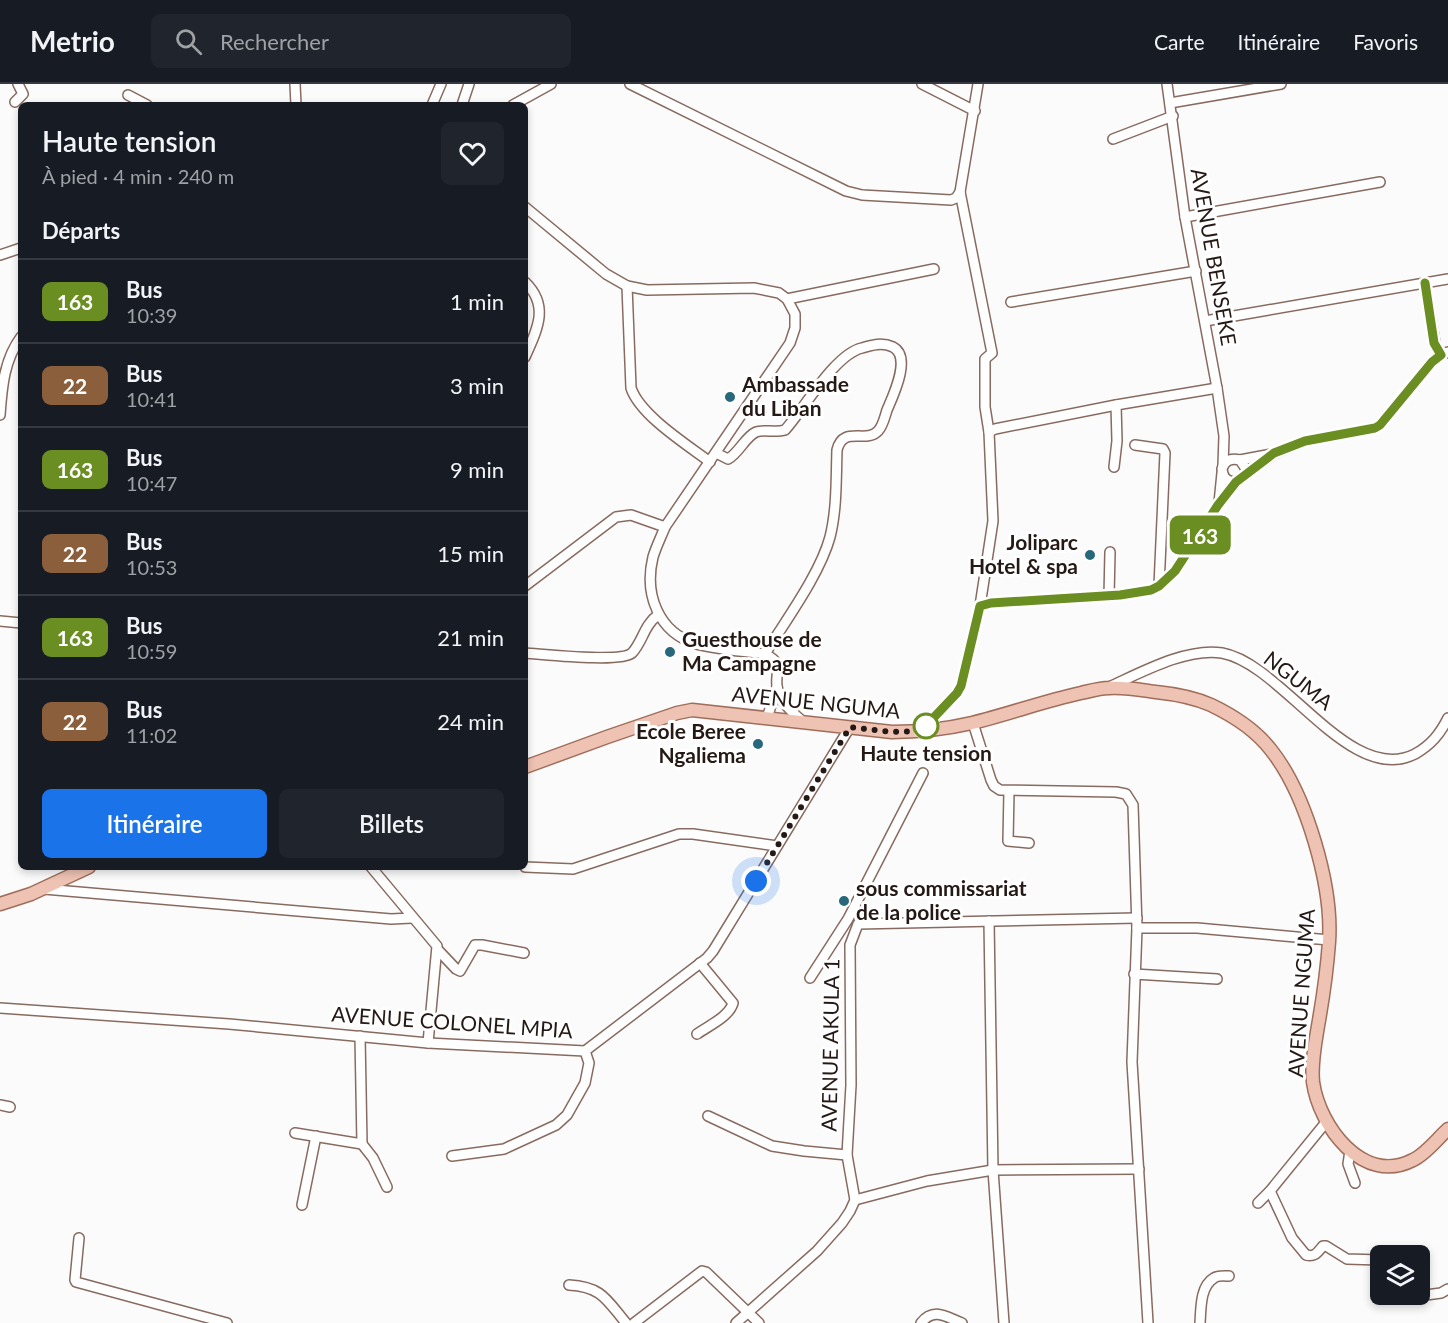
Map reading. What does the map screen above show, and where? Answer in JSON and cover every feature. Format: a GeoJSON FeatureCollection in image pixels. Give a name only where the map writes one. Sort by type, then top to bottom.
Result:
{"type":"FeatureCollection","features":[{"type":"Feature","properties":{"kind":"main road","name":"AVENUE NGUMA"},"geometry":{"type":"LineString","coordinates":[[528,766],[607,736],[685,711],[699,710],[892,732],[921,731],[973,723],[1067,696],[1107,688],[1128,688],[1193,698],[1239,720],[1270,748],[1284,768],[1314,842],[1328,901],[1329,940],[1312,1068],[1313,1084],[1327,1122],[1339,1141],[1350,1151],[1367,1162],[1388,1166],[1413,1160],[1448,1130]]}},
{"type":"Feature","properties":{"kind":"main road"},"geometry":{"type":"LineString","coordinates":[[0,904],[43,889],[83,870]]}},
{"type":"Feature","properties":{"kind":"street"},"geometry":{"type":"LineString","coordinates":[[15,102],[23,94],[18,84]]}},
{"type":"Feature","properties":{"kind":"street"},"geometry":{"type":"LineString","coordinates":[[295,84],[296,102]]}},
{"type":"Feature","properties":{"kind":"street"},"geometry":{"type":"LineString","coordinates":[[433,102],[441,84]]}},
{"type":"Feature","properties":{"kind":"street"},"geometry":{"type":"LineString","coordinates":[[463,102],[469,84]]}},
{"type":"Feature","properties":{"kind":"street"},"geometry":{"type":"LineString","coordinates":[[518,102],[551,84]]}},
{"type":"Feature","properties":{"kind":"street"},"geometry":{"type":"LineString","coordinates":[[630,84],[846,191],[862,195],[951,200],[958,195]]}},
{"type":"Feature","properties":{"kind":"street"},"geometry":{"type":"LineString","coordinates":[[922,84],[975,111]]}},
{"type":"Feature","properties":{"kind":"street"},"geometry":{"type":"LineString","coordinates":[[921,731],[961,686],[980,606],[993,521],[985,367],[985,359],[992,353],[958,195],[975,111],[978,84]]}},
{"type":"Feature","properties":{"kind":"street","name":"AVENUE BENSEKE"},"geometry":{"type":"LineString","coordinates":[[1167,84],[1185,217],[1224,436]]}},
{"type":"Feature","properties":{"kind":"street"},"geometry":{"type":"LineString","coordinates":[[1170,103],[1281,84]]}},
{"type":"Feature","properties":{"kind":"street"},"geometry":{"type":"LineString","coordinates":[[128,94],[142,102]]}},
{"type":"Feature","properties":{"kind":"street"},"geometry":{"type":"LineString","coordinates":[[1113,139],[1173,116]]}},
{"type":"Feature","properties":{"kind":"street"},"geometry":{"type":"LineString","coordinates":[[1185,217],[1380,182]]}},
{"type":"Feature","properties":{"kind":"street"},"geometry":{"type":"LineString","coordinates":[[528,209],[606,274],[627,286],[647,290],[754,288],[772,290],[787,299],[793,308],[796,321],[790,343],[665,527],[653,556],[651,569],[651,590],[658,615],[669,628],[695,644],[765,654],[772,658],[778,666],[777,687],[767,718]]}},
{"type":"Feature","properties":{"kind":"street"},"geometry":{"type":"LineString","coordinates":[[0,255],[18,249]]}},
{"type":"Feature","properties":{"kind":"street"},"geometry":{"type":"LineString","coordinates":[[787,299],[934,269]]}},
{"type":"Feature","properties":{"kind":"street"},"geometry":{"type":"LineString","coordinates":[[1011,302],[1196,271]]}},
{"type":"Feature","properties":{"kind":"street"},"geometry":{"type":"LineString","coordinates":[[1205,321],[1448,279]]}},
{"type":"Feature","properties":{"kind":"street"},"geometry":{"type":"LineString","coordinates":[[1223,469],[1227,461],[1274,453],[1305,441],[1375,428],[1380,425],[1432,362],[1444,354],[1434,343],[1425,283]]}},
{"type":"Feature","properties":{"kind":"street"},"geometry":{"type":"LineString","coordinates":[[528,286],[536,295],[539,308],[535,335],[528,350]]}},
{"type":"Feature","properties":{"kind":"street"},"geometry":{"type":"LineString","coordinates":[[627,286],[631,388],[634,398],[645,411],[710,462]]}},
{"type":"Feature","properties":{"kind":"street"},"geometry":{"type":"LineString","coordinates":[[0,415],[2,381],[9,358],[18,342]]}},
{"type":"Feature","properties":{"kind":"street"},"geometry":{"type":"LineString","coordinates":[[716,453],[728,459],[736,455],[752,434],[758,431],[775,433],[785,430],[838,362],[853,350],[879,344],[896,349],[902,363],[898,383],[880,429],[872,434],[842,439],[838,446],[834,506],[827,546],[816,572],[765,654]]}},
{"type":"Feature","properties":{"kind":"street"},"geometry":{"type":"LineString","coordinates":[[989,436],[995,429],[1217,388]]}},
{"type":"Feature","properties":{"kind":"street"},"geometry":{"type":"LineString","coordinates":[[1114,467],[1117,441],[1116,405]]}},
{"type":"Feature","properties":{"kind":"street"},"geometry":{"type":"LineString","coordinates":[[1224,436],[1236,459],[1246,469],[1245,475]]}},
{"type":"Feature","properties":{"kind":"street"},"geometry":{"type":"LineString","coordinates":[[1218,505],[1223,469],[1224,436]]}},
{"type":"Feature","properties":{"kind":"street"},"geometry":{"type":"LineString","coordinates":[[1135,445],[1156,446],[1165,453],[1159,586]]}},
{"type":"Feature","properties":{"kind":"street"},"geometry":{"type":"LineString","coordinates":[[980,606],[991,603],[1109,596],[1141,592],[1159,586],[1175,571],[1218,505],[1236,482],[1274,453]]}},
{"type":"Feature","properties":{"kind":"street"},"geometry":{"type":"LineString","coordinates":[[1223,469],[1229,481],[1236,482]]}},
{"type":"Feature","properties":{"kind":"street"},"geometry":{"type":"LineString","coordinates":[[528,584],[616,518],[631,514],[665,527]]}},
{"type":"Feature","properties":{"kind":"street"},"geometry":{"type":"LineString","coordinates":[[1109,596],[1110,552]]}},
{"type":"Feature","properties":{"kind":"street"},"geometry":{"type":"LineString","coordinates":[[528,653],[599,658],[624,657],[633,651],[651,620],[658,615]]}},
{"type":"Feature","properties":{"kind":"street"},"geometry":{"type":"LineString","coordinates":[[0,621],[18,623]]}},
{"type":"Feature","properties":{"kind":"street","name":"NGUMA"},"geometry":{"type":"LineString","coordinates":[[1107,688],[1157,665],[1207,653],[1223,653],[1242,661],[1260,673],[1349,744],[1368,756],[1384,760],[1405,759],[1426,748],[1440,734],[1448,718]]}},
{"type":"Feature","properties":{"kind":"street"},"geometry":{"type":"LineString","coordinates":[[777,687],[784,703],[802,721]]}},
{"type":"Feature","properties":{"kind":"street"},"geometry":{"type":"LineString","coordinates":[[973,723],[994,786],[1009,791],[1116,792],[1126,794],[1133,805],[1137,923],[1132,1062],[1148,1323]]}},
{"type":"Feature","properties":{"kind":"street","name":"AVENUE COLONEL MPIA"},"geometry":{"type":"LineString","coordinates":[[0,1008],[229,1024],[428,1043],[585,1051],[707,958],[724,936],[850,727]]}},
{"type":"Feature","properties":{"kind":"street"},"geometry":{"type":"LineString","coordinates":[[810,978],[848,920],[923,773]]}},
{"type":"Feature","properties":{"kind":"street"},"geometry":{"type":"LineString","coordinates":[[1009,791],[1008,841],[1029,843]]}},
{"type":"Feature","properties":{"kind":"street"},"geometry":{"type":"LineString","coordinates":[[528,867],[573,869],[679,834],[777,846]]}},
{"type":"Feature","properties":{"kind":"street"},"geometry":{"type":"LineString","coordinates":[[373,870],[456,969],[460,971],[475,945],[524,953]]}},
{"type":"Feature","properties":{"kind":"street"},"geometry":{"type":"LineString","coordinates":[[43,889],[391,919],[412,918]]}},
{"type":"Feature","properties":{"kind":"street"},"geometry":{"type":"LineString","coordinates":[[848,920],[858,924],[989,921],[1137,923],[1329,940]]}},
{"type":"Feature","properties":{"kind":"street"},"geometry":{"type":"LineString","coordinates":[[989,921],[993,1170],[1004,1323]]}},
{"type":"Feature","properties":{"kind":"street","name":"AVENUE AKULA 1"},"geometry":{"type":"LineString","coordinates":[[855,1200],[847,1155],[851,1085],[850,945],[858,924]]}},
{"type":"Feature","properties":{"kind":"street"},"geometry":{"type":"LineString","coordinates":[[428,1043],[438,950]]}},
{"type":"Feature","properties":{"kind":"street"},"geometry":{"type":"LineString","coordinates":[[697,1034],[733,1007],[733,1003],[700,963]]}},
{"type":"Feature","properties":{"kind":"street"},"geometry":{"type":"LineString","coordinates":[[1134,974],[1217,979]]}},
{"type":"Feature","properties":{"kind":"street"},"geometry":{"type":"LineString","coordinates":[[360,1036],[362,1144]]}},
{"type":"Feature","properties":{"kind":"street"},"geometry":{"type":"LineString","coordinates":[[452,1156],[504,1149],[556,1125],[567,1115],[585,1083],[589,1063],[585,1051]]}},
{"type":"Feature","properties":{"kind":"street"},"geometry":{"type":"LineString","coordinates":[[0,1105],[10,1107]]}},
{"type":"Feature","properties":{"kind":"street"},"geometry":{"type":"LineString","coordinates":[[708,1116],[772,1146],[847,1155]]}},
{"type":"Feature","properties":{"kind":"street"},"geometry":{"type":"LineString","coordinates":[[1257,1203],[1270,1191],[1327,1122]]}},
{"type":"Feature","properties":{"kind":"street"},"geometry":{"type":"LineString","coordinates":[[295,1133],[362,1144],[374,1158],[387,1187]]}},
{"type":"Feature","properties":{"kind":"street"},"geometry":{"type":"LineString","coordinates":[[302,1205],[316,1136]]}},
{"type":"Feature","properties":{"kind":"street"},"geometry":{"type":"LineString","coordinates":[[1350,1151],[1348,1164],[1355,1183]]}},
{"type":"Feature","properties":{"kind":"street"},"geometry":{"type":"LineString","coordinates":[[736,1323],[818,1251],[842,1223],[855,1200],[927,1180],[993,1170],[1139,1169]]}},
{"type":"Feature","properties":{"kind":"street"},"geometry":{"type":"LineString","coordinates":[[1270,1191],[1292,1238],[1306,1255],[1312,1257],[1323,1246],[1326,1246],[1347,1259],[1370,1260]]}},
{"type":"Feature","properties":{"kind":"street"},"geometry":{"type":"LineString","coordinates":[[79,1239],[76,1282],[227,1323]]}},
{"type":"Feature","properties":{"kind":"street"},"geometry":{"type":"LineString","coordinates":[[634,1323],[702,1271],[706,1272],[759,1323]]}},
{"type":"Feature","properties":{"kind":"street"},"geometry":{"type":"LineString","coordinates":[[1200,1323],[1202,1296],[1216,1277],[1229,1276]]}},
{"type":"Feature","properties":{"kind":"street"},"geometry":{"type":"LineString","coordinates":[[569,1285],[585,1286],[596,1290],[626,1323]]}},
{"type":"Feature","properties":{"kind":"street"},"geometry":{"type":"LineString","coordinates":[[1430,1294],[1448,1290]]}},
{"type":"Feature","properties":{"kind":"street"},"geometry":{"type":"LineString","coordinates":[[921,1323],[928,1315],[934,1313],[962,1323]]}},
{"type":"Feature","properties":{"kind":"bus line","name":"163"},"geometry":{"type":"LineString","coordinates":[[921,731],[961,686],[980,606],[986,603],[1120,595],[1151,590],[1159,586],[1175,571],[1218,505],[1236,482],[1274,453],[1305,441],[1375,428],[1380,425],[1432,362],[1441,355],[1434,343],[1425,283]]}},
{"type":"Feature","properties":{"kind":"place","name":"Ambassade du Liban"},"geometry":{"type":"Point","coordinates":[730,397]}},
{"type":"Feature","properties":{"kind":"place","name":"Joliparc Hotel & spa"},"geometry":{"type":"Point","coordinates":[1090,555]}},
{"type":"Feature","properties":{"kind":"place","name":"Guesthouse de Ma Campagne"},"geometry":{"type":"Point","coordinates":[670,652]}},
{"type":"Feature","properties":{"kind":"place","name":"Haute tension"},"geometry":{"type":"Point","coordinates":[926,726]}},
{"type":"Feature","properties":{"kind":"place","name":"Ecole Beree Ngaliema"},"geometry":{"type":"Point","coordinates":[758,744]}},
{"type":"Feature","properties":{"kind":"place","name":"sous commissariat de la police"},"geometry":{"type":"Point","coordinates":[844,901]}},
{"type":"Feature","properties":{"kind":"route"},"geometry":{"type":"LineString","coordinates":[[756,881],[850,727],[909,732],[921,731],[926,726]]}}]}
